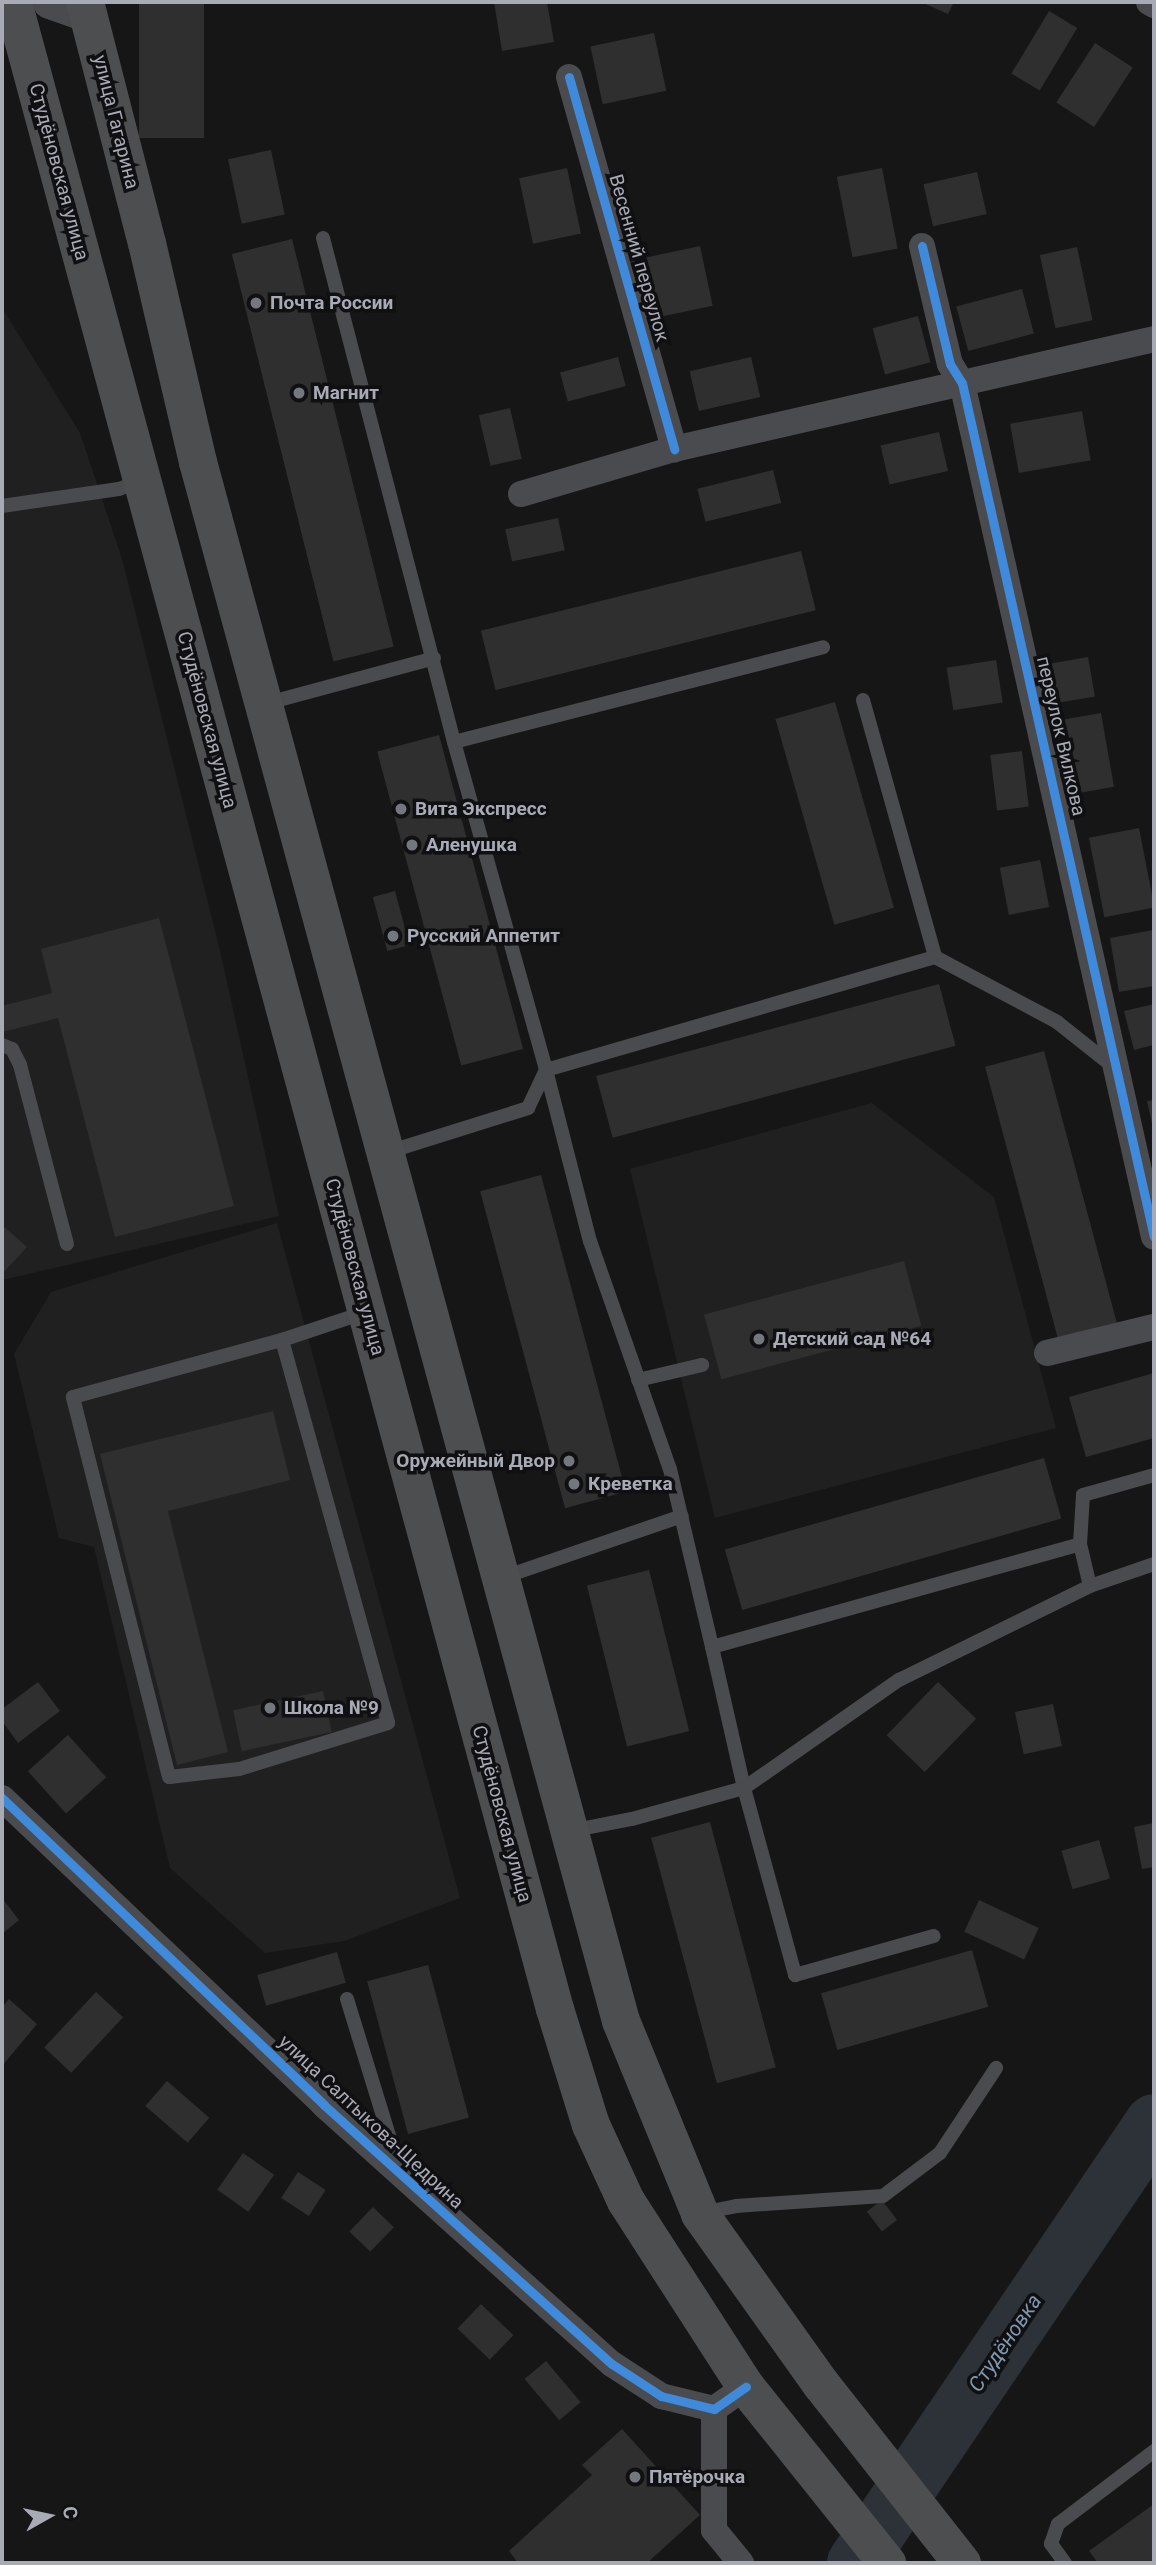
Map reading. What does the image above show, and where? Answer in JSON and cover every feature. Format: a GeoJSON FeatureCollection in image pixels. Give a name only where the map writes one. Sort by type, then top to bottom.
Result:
{"type":"FeatureCollection","features":[{"type":"Feature","properties":{"kind":"main road"},"geometry":{"type":"LineString","coordinates":[[13,2],[32,71]]}},
{"type":"Feature","properties":{"kind":"main road","name":"улица Гагарина"},"geometry":{"type":"LineString","coordinates":[[87,9],[198,462],[264,705]]}},
{"type":"Feature","properties":{"kind":"main road","name":"Студёновская улица"},"geometry":{"type":"LineString","coordinates":[[32,71],[555,2010],[591,2125],[626,2201],[746,2387],[887,2563]]}},
{"type":"Feature","properties":{"kind":"main road"},"geometry":{"type":"LineString","coordinates":[[264,705],[621,2021],[700,2214],[821,2385],[960,2562]]}},
{"type":"Feature","properties":{"kind":"street"},"geometry":{"type":"LineString","coordinates":[[49,2],[87,9]]}},
{"type":"Feature","properties":{"kind":"street"},"geometry":{"type":"LineString","coordinates":[[1149,2],[1154,5]]}},
{"type":"Feature","properties":{"kind":"street"},"geometry":{"type":"LineString","coordinates":[[2,39],[32,71]]}},
{"type":"Feature","properties":{"kind":"street","name":"Весенний переулок"},"geometry":{"type":"LineString","coordinates":[[569,77],[674,449]]}},
{"type":"Feature","properties":{"kind":"street","name":"переулок Вилкова"},"geometry":{"type":"LineString","coordinates":[[922,246],[950,364],[962,383],[1119,1071],[1154,1237]]}},
{"type":"Feature","properties":{"kind":"street"},"geometry":{"type":"LineString","coordinates":[[520,494],[674,449],[1154,339]]}},
{"type":"Feature","properties":{"kind":"street"},"geometry":{"type":"LineString","coordinates":[[1047,1353],[1154,1327]]}},
{"type":"Feature","properties":{"kind":"street","name":"улица Салтыкова-Щедрина"},"geometry":{"type":"LineString","coordinates":[[2,1798],[324,2105],[612,2364],[661,2396],[714,2409]]}},
{"type":"Feature","properties":{"kind":"street"},"geometry":{"type":"LineString","coordinates":[[741,2563],[714,2530],[714,2409],[746,2387]]}},
{"type":"Feature","properties":{"kind":"lane"},"geometry":{"type":"LineString","coordinates":[[323,238],[454,741],[546,1070],[590,1241],[670,1469],[744,1788],[795,1975],[934,1936]]}},
{"type":"Feature","properties":{"kind":"lane"},"geometry":{"type":"LineString","coordinates":[[2,506],[119,489],[142,480]]}},
{"type":"Feature","properties":{"kind":"lane"},"geometry":{"type":"LineString","coordinates":[[454,741],[823,647]]}},
{"type":"Feature","properties":{"kind":"lane"},"geometry":{"type":"LineString","coordinates":[[264,705],[434,658]]}},
{"type":"Feature","properties":{"kind":"lane"},"geometry":{"type":"LineString","coordinates":[[863,701],[935,957]]}},
{"type":"Feature","properties":{"kind":"lane"},"geometry":{"type":"LineString","coordinates":[[386,1153],[528,1108],[546,1070],[935,957],[1057,1022],[1119,1071]]}},
{"type":"Feature","properties":{"kind":"lane"},"geometry":{"type":"LineString","coordinates":[[2,1045],[12,1049],[20,1065],[67,1244]]}},
{"type":"Feature","properties":{"kind":"lane"},"geometry":{"type":"LineString","coordinates":[[282,1340],[388,1723],[239,1769],[169,1777],[73,1397],[282,1340],[367,1311]]}},
{"type":"Feature","properties":{"kind":"lane"},"geometry":{"type":"LineString","coordinates":[[638,1380],[702,1365]]}},
{"type":"Feature","properties":{"kind":"lane"},"geometry":{"type":"LineString","coordinates":[[1090,1586],[1080,1544],[1083,1495],[1154,1475]]}},
{"type":"Feature","properties":{"kind":"lane"},"geometry":{"type":"LineString","coordinates":[[501,1578],[682,1516]]}},
{"type":"Feature","properties":{"kind":"lane"},"geometry":{"type":"LineString","coordinates":[[712,1647],[1080,1544]]}},
{"type":"Feature","properties":{"kind":"lane"},"geometry":{"type":"LineString","coordinates":[[569,1831],[632,1819],[744,1788],[898,1680],[1090,1586],[1154,1564]]}},
{"type":"Feature","properties":{"kind":"lane"},"geometry":{"type":"LineString","coordinates":[[347,1999],[402,2175]]}},
{"type":"Feature","properties":{"kind":"lane"},"geometry":{"type":"LineString","coordinates":[[700,2214],[736,2206],[883,2196],[940,2152],[996,2068]]}},
{"type":"Feature","properties":{"kind":"lane"},"geometry":{"type":"LineString","coordinates":[[1065,2563],[1051,2544],[1058,2524],[1154,2451]]}},
{"type":"Feature","properties":{"kind":"shaded area"},"geometry":{"type":"Polygon","coordinates":[[[2,308],[80,433],[122,559],[220,951],[279,1216],[2,1280],[2,308]]]}},
{"type":"Feature","properties":{"kind":"shaded area"},"geometry":{"type":"Polygon","coordinates":[[[872,1103],[994,1197],[1056,1428],[715,1518],[630,1169],[872,1103]]]}},
{"type":"Feature","properties":{"kind":"shaded area","name":"Школа №9"},"geometry":{"type":"Polygon","coordinates":[[[277,1223],[460,1898],[344,1941],[265,1953],[170,1868],[94,1547],[59,1538],[14,1354],[51,1292],[277,1223]]]}},
{"type":"Feature","properties":{"kind":"building"},"geometry":{"type":"Polygon","coordinates":[[[139,2],[204,2],[204,138],[139,138],[139,2]]]}},
{"type":"Feature","properties":{"kind":"building"},"geometry":{"type":"Polygon","coordinates":[[[494,2],[547,2],[554,42],[502,51],[494,2]]]}},
{"type":"Feature","properties":{"kind":"building"},"geometry":{"type":"Polygon","coordinates":[[[921,2],[954,2],[948,14],[921,2]]]}},
{"type":"Feature","properties":{"kind":"building"},"geometry":{"type":"Polygon","coordinates":[[[1049,11],[1077,28],[1040,91],[1011,74],[1049,11]]]}},
{"type":"Feature","properties":{"kind":"building"},"geometry":{"type":"Polygon","coordinates":[[[654,33],[666,91],[603,104],[590,47],[654,33]]]}},
{"type":"Feature","properties":{"kind":"building"},"geometry":{"type":"Polygon","coordinates":[[[1095,43],[1133,68],[1094,127],[1056,103],[1095,43]]]}},
{"type":"Feature","properties":{"kind":"building"},"geometry":{"type":"Polygon","coordinates":[[[271,150],[285,215],[242,224],[228,159],[271,150]]]}},
{"type":"Feature","properties":{"kind":"building"},"geometry":{"type":"Polygon","coordinates":[[[567,168],[581,234],[533,244],[519,178],[567,168]]]}},
{"type":"Feature","properties":{"kind":"building"},"geometry":{"type":"Polygon","coordinates":[[[882,168],[898,248],[852,257],[837,177],[882,168]]]}},
{"type":"Feature","properties":{"kind":"building"},"geometry":{"type":"Polygon","coordinates":[[[977,172],[987,214],[933,226],[923,184],[977,172]]]}},
{"type":"Feature","properties":{"kind":"building","name":"Магнит"},"geometry":{"type":"Polygon","coordinates":[[[292,239],[394,647],[333,662],[232,254],[292,239]]]}},
{"type":"Feature","properties":{"kind":"building"},"geometry":{"type":"Polygon","coordinates":[[[700,246],[713,306],[658,317],[645,258],[700,246]]]}},
{"type":"Feature","properties":{"kind":"building"},"geometry":{"type":"Polygon","coordinates":[[[1077,247],[1093,320],[1055,328],[1040,255],[1077,247]]]}},
{"type":"Feature","properties":{"kind":"building"},"geometry":{"type":"Polygon","coordinates":[[[1022,289],[1034,333],[968,351],[956,307],[1022,289]]]}},
{"type":"Feature","properties":{"kind":"building"},"geometry":{"type":"Polygon","coordinates":[[[918,316],[930,362],[885,375],[873,328],[918,316]]]}},
{"type":"Feature","properties":{"kind":"building"},"geometry":{"type":"Polygon","coordinates":[[[618,357],[626,386],[568,402],[560,373],[618,357]]]}},
{"type":"Feature","properties":{"kind":"building"},"geometry":{"type":"Polygon","coordinates":[[[751,357],[760,397],[699,411],[690,371],[751,357]]]}},
{"type":"Feature","properties":{"kind":"building"},"geometry":{"type":"Polygon","coordinates":[[[510,408],[522,459],[491,466],[479,415],[510,408]]]}},
{"type":"Feature","properties":{"kind":"building"},"geometry":{"type":"Polygon","coordinates":[[[1082,411],[1091,460],[1019,473],[1010,424],[1082,411]]]}},
{"type":"Feature","properties":{"kind":"building"},"geometry":{"type":"Polygon","coordinates":[[[939,432],[948,471],[890,484],[881,445],[939,432]]]}},
{"type":"Feature","properties":{"kind":"building"},"geometry":{"type":"Polygon","coordinates":[[[773,470],[781,503],[706,522],[697,489],[773,470]]]}},
{"type":"Feature","properties":{"kind":"building"},"geometry":{"type":"Polygon","coordinates":[[[558,518],[565,550],[512,562],[505,529],[558,518]]]}},
{"type":"Feature","properties":{"kind":"building"},"geometry":{"type":"Polygon","coordinates":[[[801,551],[816,610],[496,690],[481,631],[801,551]]]}},
{"type":"Feature","properties":{"kind":"building"},"geometry":{"type":"Polygon","coordinates":[[[1088,657],[1095,696],[1056,703],[1049,664],[1088,657]]]}},
{"type":"Feature","properties":{"kind":"building"},"geometry":{"type":"Polygon","coordinates":[[[996,660],[1003,702],[953,710],[947,668],[996,660]]]}},
{"type":"Feature","properties":{"kind":"building"},"geometry":{"type":"Polygon","coordinates":[[[835,702],[894,908],[834,925],[775,719],[835,702]]]}},
{"type":"Feature","properties":{"kind":"building"},"geometry":{"type":"Polygon","coordinates":[[[1101,713],[1114,787],[1074,794],[1061,720],[1101,713]]]}},
{"type":"Feature","properties":{"kind":"building"},"geometry":{"type":"Polygon","coordinates":[[[439,735],[523,1049],[461,1065],[377,752],[439,735]]]}},
{"type":"Feature","properties":{"kind":"building"},"geometry":{"type":"Polygon","coordinates":[[[1022,751],[1029,807],[997,810],[990,755],[1022,751]]]}},
{"type":"Feature","properties":{"kind":"building"},"geometry":{"type":"Polygon","coordinates":[[[1139,828],[1154,908],[1104,917],[1089,838],[1139,828]]]}},
{"type":"Feature","properties":{"kind":"building"},"geometry":{"type":"Polygon","coordinates":[[[1040,860],[1049,907],[1009,915],[1000,868],[1040,860]]]}},
{"type":"Feature","properties":{"kind":"building"},"geometry":{"type":"Polygon","coordinates":[[[395,891],[409,945],[387,951],[373,897],[395,891]]]}},
{"type":"Feature","properties":{"kind":"building"},"geometry":{"type":"Polygon","coordinates":[[[159,918],[234,1206],[115,1237],[58,1018],[2,1032],[2,1006],[52,993],[41,949],[159,918]]]}},
{"type":"Feature","properties":{"kind":"building"},"geometry":{"type":"Polygon","coordinates":[[[1153,930],[1154,986],[1119,992],[1110,938],[1153,930]]]}},
{"type":"Feature","properties":{"kind":"building"},"geometry":{"type":"Polygon","coordinates":[[[939,984],[956,1046],[613,1138],[596,1076],[939,984]]]}},
{"type":"Feature","properties":{"kind":"building"},"geometry":{"type":"Polygon","coordinates":[[[1154,1004],[1154,1045],[1134,1050],[1124,1011],[1154,1004]]]}},
{"type":"Feature","properties":{"kind":"building"},"geometry":{"type":"Polygon","coordinates":[[[1044,1051],[1117,1323],[1058,1339],[985,1067],[1044,1051]]]}},
{"type":"Feature","properties":{"kind":"building"},"geometry":{"type":"Polygon","coordinates":[[[1154,1100],[1154,1128],[1153,1128],[1147,1101],[1154,1100]]]}},
{"type":"Feature","properties":{"kind":"building"},"geometry":{"type":"Polygon","coordinates":[[[541,1175],[626,1492],[565,1508],[480,1191],[541,1175]]]}},
{"type":"Feature","properties":{"kind":"building"},"geometry":{"type":"Polygon","coordinates":[[[2,1225],[27,1247],[3,1273],[2,1272],[2,1225]]]}},
{"type":"Feature","properties":{"kind":"building"},"geometry":{"type":"Polygon","coordinates":[[[904,1261],[921,1326],[721,1379],[704,1315],[904,1261]]]}},
{"type":"Feature","properties":{"kind":"building"},"geometry":{"type":"Polygon","coordinates":[[[1154,1373],[1154,1438],[1086,1457],[1069,1397],[1154,1373]]]}},
{"type":"Feature","properties":{"kind":"building"},"geometry":{"type":"Polygon","coordinates":[[[273,1411],[290,1480],[168,1511],[228,1752],[177,1765],[100,1454],[273,1411]]]}},
{"type":"Feature","properties":{"kind":"building"},"geometry":{"type":"Polygon","coordinates":[[[1044,1458],[1061,1519],[742,1610],[725,1550],[1044,1458]]]}},
{"type":"Feature","properties":{"kind":"building"},"geometry":{"type":"Polygon","coordinates":[[[649,1570],[689,1731],[627,1747],[587,1585],[649,1570]]]}},
{"type":"Feature","properties":{"kind":"building"},"geometry":{"type":"Polygon","coordinates":[[[38,1682],[60,1711],[18,1743],[2,1721],[2,1709],[38,1682]]]}},
{"type":"Feature","properties":{"kind":"building"},"geometry":{"type":"Polygon","coordinates":[[[938,1682],[976,1719],[925,1772],[887,1735],[938,1682]]]}},
{"type":"Feature","properties":{"kind":"building"},"geometry":{"type":"Polygon","coordinates":[[[323,1691],[332,1732],[242,1751],[233,1710],[323,1691]]]}},
{"type":"Feature","properties":{"kind":"building"},"geometry":{"type":"Polygon","coordinates":[[[1053,1704],[1062,1746],[1024,1754],[1015,1712],[1053,1704]]]}},
{"type":"Feature","properties":{"kind":"building"},"geometry":{"type":"Polygon","coordinates":[[[68,1735],[106,1777],[66,1813],[28,1771],[68,1735]]]}},
{"type":"Feature","properties":{"kind":"building"},"geometry":{"type":"Polygon","coordinates":[[[710,1822],[776,2067],[717,2083],[651,1838],[710,1822]]]}},
{"type":"Feature","properties":{"kind":"building"},"geometry":{"type":"Polygon","coordinates":[[[1154,1823],[1154,1867],[1142,1869],[1134,1827],[1154,1823]]]}},
{"type":"Feature","properties":{"kind":"building"},"geometry":{"type":"Polygon","coordinates":[[[1099,1840],[1110,1878],[1073,1889],[1062,1851],[1099,1840]]]}},
{"type":"Feature","properties":{"kind":"building"},"geometry":{"type":"Polygon","coordinates":[[[2,1898],[19,1920],[2,1934],[2,1898]]]}},
{"type":"Feature","properties":{"kind":"building"},"geometry":{"type":"Polygon","coordinates":[[[979,1900],[1039,1928],[1024,1960],[964,1932],[979,1900]]]}},
{"type":"Feature","properties":{"kind":"building"},"geometry":{"type":"Polygon","coordinates":[[[972,1950],[988,2007],[837,2050],[821,1993],[972,1950]]]}},
{"type":"Feature","properties":{"kind":"building"},"geometry":{"type":"Polygon","coordinates":[[[337,1952],[346,1983],[266,2006],[257,1975],[337,1952]]]}},
{"type":"Feature","properties":{"kind":"building"},"geometry":{"type":"Polygon","coordinates":[[[428,1965],[469,2118],[408,2134],[367,1981],[428,1965]]]}},
{"type":"Feature","properties":{"kind":"building"},"geometry":{"type":"Polygon","coordinates":[[[96,1992],[123,2017],[71,2073],[44,2048],[96,1992]]]}},
{"type":"Feature","properties":{"kind":"building"},"geometry":{"type":"Polygon","coordinates":[[[9,1999],[37,2024],[2,2066],[2,2007],[9,1999]]]}},
{"type":"Feature","properties":{"kind":"building"},"geometry":{"type":"Polygon","coordinates":[[[167,2081],[209,2118],[188,2143],[145,2106],[167,2081]]]}},
{"type":"Feature","properties":{"kind":"building"},"geometry":{"type":"Polygon","coordinates":[[[243,2153],[274,2175],[248,2212],[217,2190],[243,2153]]]}},
{"type":"Feature","properties":{"kind":"building"},"geometry":{"type":"Polygon","coordinates":[[[298,2172],[326,2190],[309,2216],[281,2198],[298,2172]]]}},
{"type":"Feature","properties":{"kind":"building"},"geometry":{"type":"Polygon","coordinates":[[[882,2200],[897,2220],[882,2231],[867,2211],[882,2200]]]}},
{"type":"Feature","properties":{"kind":"building"},"geometry":{"type":"Polygon","coordinates":[[[373,2207],[394,2227],[370,2252],[349,2231],[373,2207]]]}},
{"type":"Feature","properties":{"kind":"building"},"geometry":{"type":"Polygon","coordinates":[[[481,2304],[513,2335],[490,2360],[457,2328],[481,2304]]]}},
{"type":"Feature","properties":{"kind":"building"},"geometry":{"type":"Polygon","coordinates":[[[546,2361],[581,2402],[559,2420],[525,2379],[546,2361]]]}},
{"type":"Feature","properties":{"kind":"building"},"geometry":{"type":"Polygon","coordinates":[[[622,2429],[700,2515],[647,2563],[518,2563],[509,2551],[592,2475],[582,2465],[622,2429]]]}},
{"type":"Feature","properties":{"kind":"building"},"geometry":{"type":"Polygon","coordinates":[[[1154,2504],[1154,2563],[1098,2563],[1089,2551],[1154,2504]]]}},
{"type":"Feature","properties":{"kind":"waterway","name":"Студёновка"},"geometry":{"type":"LineString","coordinates":[[856,2563],[1154,2123]]}},
{"type":"Feature","properties":{"kind":"cycle path"},"geometry":{"type":"LineString","coordinates":[[569,77],[674,449]]}},
{"type":"Feature","properties":{"kind":"cycle path"},"geometry":{"type":"LineString","coordinates":[[922,246],[950,364],[962,383],[1154,1237]]}},
{"type":"Feature","properties":{"kind":"cycle path"},"geometry":{"type":"LineString","coordinates":[[2,1798],[324,2105],[612,2364],[661,2396],[714,2409],[746,2387]]}},
{"type":"Feature","properties":{"kind":"place","name":"Почта России"},"geometry":{"type":"Point","coordinates":[256,303]}},
{"type":"Feature","properties":{"kind":"place","name":"Магнит"},"geometry":{"type":"Point","coordinates":[299,393]}},
{"type":"Feature","properties":{"kind":"place","name":"Вита Экспресс"},"geometry":{"type":"Point","coordinates":[401,809]}},
{"type":"Feature","properties":{"kind":"place","name":"Аленушка"},"geometry":{"type":"Point","coordinates":[412,845]}},
{"type":"Feature","properties":{"kind":"place","name":"Русский Аппетит"},"geometry":{"type":"Point","coordinates":[393,936]}},
{"type":"Feature","properties":{"kind":"place","name":"Детский сад №64"},"geometry":{"type":"Point","coordinates":[759,1339]}},
{"type":"Feature","properties":{"kind":"place","name":"Оружейный Двор"},"geometry":{"type":"Point","coordinates":[569,1461]}},
{"type":"Feature","properties":{"kind":"place","name":"Креветка"},"geometry":{"type":"Point","coordinates":[574,1484]}},
{"type":"Feature","properties":{"kind":"place","name":"Школа №9"},"geometry":{"type":"Point","coordinates":[270,1708]}},
{"type":"Feature","properties":{"kind":"place","name":"Пятёрочка"},"geometry":{"type":"Point","coordinates":[635,2477]}}]}
